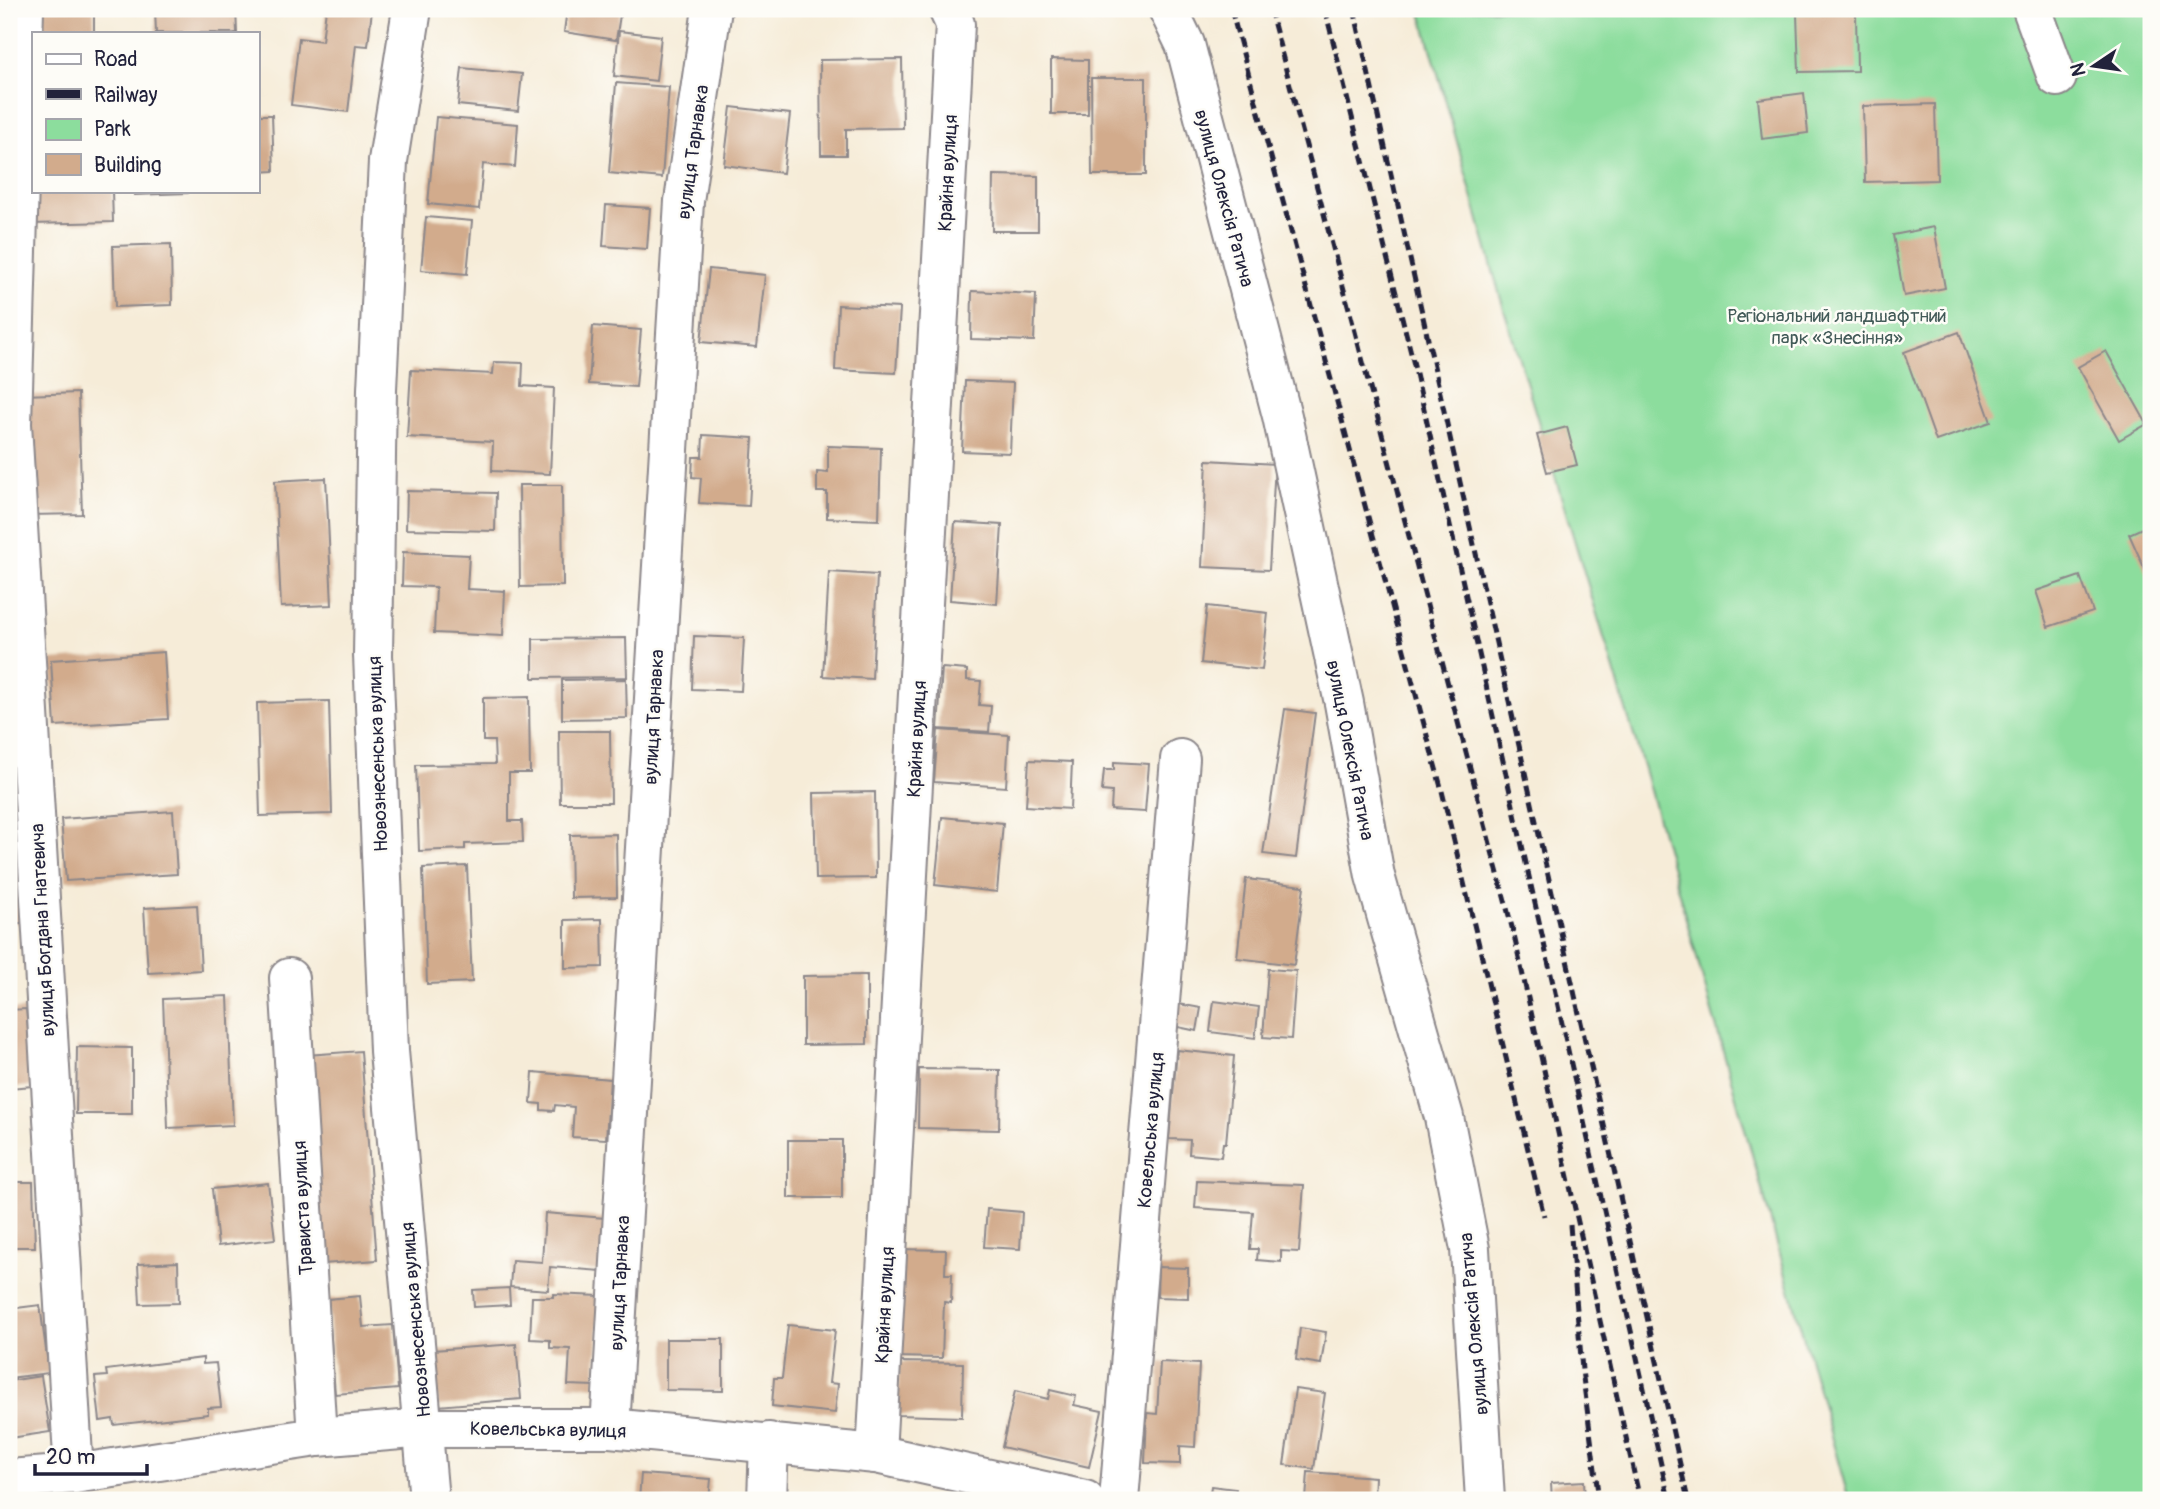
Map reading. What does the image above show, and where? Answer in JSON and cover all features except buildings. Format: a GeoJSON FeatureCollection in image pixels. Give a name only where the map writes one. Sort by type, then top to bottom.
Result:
{"type":"FeatureCollection","features":[{"type":"Feature","properties":{"kind":"street","name":"вулиця Богдана Гнатевича"},"geometry":{"type":"LineString","coordinates":[[24,9],[12,424],[74,1474]]}},
{"type":"Feature","properties":{"kind":"street","name":"Новознесенська вулиця"},"geometry":{"type":"LineString","coordinates":[[412,9],[388,161],[377,388],[373,655],[389,1051],[425,1428],[429,1500]]}},
{"type":"Feature","properties":{"kind":"street","name":"вулиця Тарнавка"},"geometry":{"type":"LineString","coordinates":[[610,1428],[684,201],[712,9]]}},
{"type":"Feature","properties":{"kind":"street","name":"вулиця Олексія Ратича"},"geometry":{"type":"LineString","coordinates":[[1168,9],[1185,44],[1282,416],[1344,703],[1375,876],[1444,1117],[1470,1249],[1485,1500]]}},
{"type":"Feature","properties":{"kind":"street"},"geometry":{"type":"LineString","coordinates":[[2032,9],[2057,77]]}},
{"type":"Feature","properties":{"kind":"street","name":"Крайня вулиця"},"geometry":{"type":"LineString","coordinates":[[876,1454],[952,17]]}},
{"type":"Feature","properties":{"kind":"street","name":"Ковельська вулиця"},"geometry":{"type":"LineString","coordinates":[[1119,1500],[1180,759]]}},
{"type":"Feature","properties":{"kind":"street","name":"Трависта вулиця"},"geometry":{"type":"LineString","coordinates":[[289,978],[317,1437]]}},
{"type":"Feature","properties":{"kind":"street","name":"Ковельська вулиця"},"geometry":{"type":"LineString","coordinates":[[9,1479],[74,1474],[317,1437],[425,1428],[610,1428],[876,1454],[991,1489],[1085,1500]]}},
{"type":"Feature","properties":{"kind":"street"},"geometry":{"type":"LineString","coordinates":[[767,1500],[769,1442]]}},
{"type":"Feature","properties":{"kind":"green space","name":"Регіональний ландшафтний парк «Знесіння»"},"geometry":{"type":"Polygon","coordinates":[[[1420,9],[2151,9],[2151,1500],[1849,1500],[1644,769],[1500,296],[1420,9]]]}},
{"type":"Feature","properties":{"kind":"railway"},"geometry":{"type":"LineString","coordinates":[[1231,9],[1442,791],[1544,1216]]}},
{"type":"Feature","properties":{"kind":"railway"},"geometry":{"type":"LineString","coordinates":[[1270,9],[1513,931],[1640,1500]]}},
{"type":"Feature","properties":{"kind":"railway"},"geometry":{"type":"LineString","coordinates":[[1325,9],[1415,369],[1669,1500]]}},
{"type":"Feature","properties":{"kind":"railway"},"geometry":{"type":"LineString","coordinates":[[1354,9],[1688,1500]]}},
{"type":"Feature","properties":{"kind":"railway"},"geometry":{"type":"LineString","coordinates":[[1570,1225],[1582,1370],[1599,1500]]}}]}
